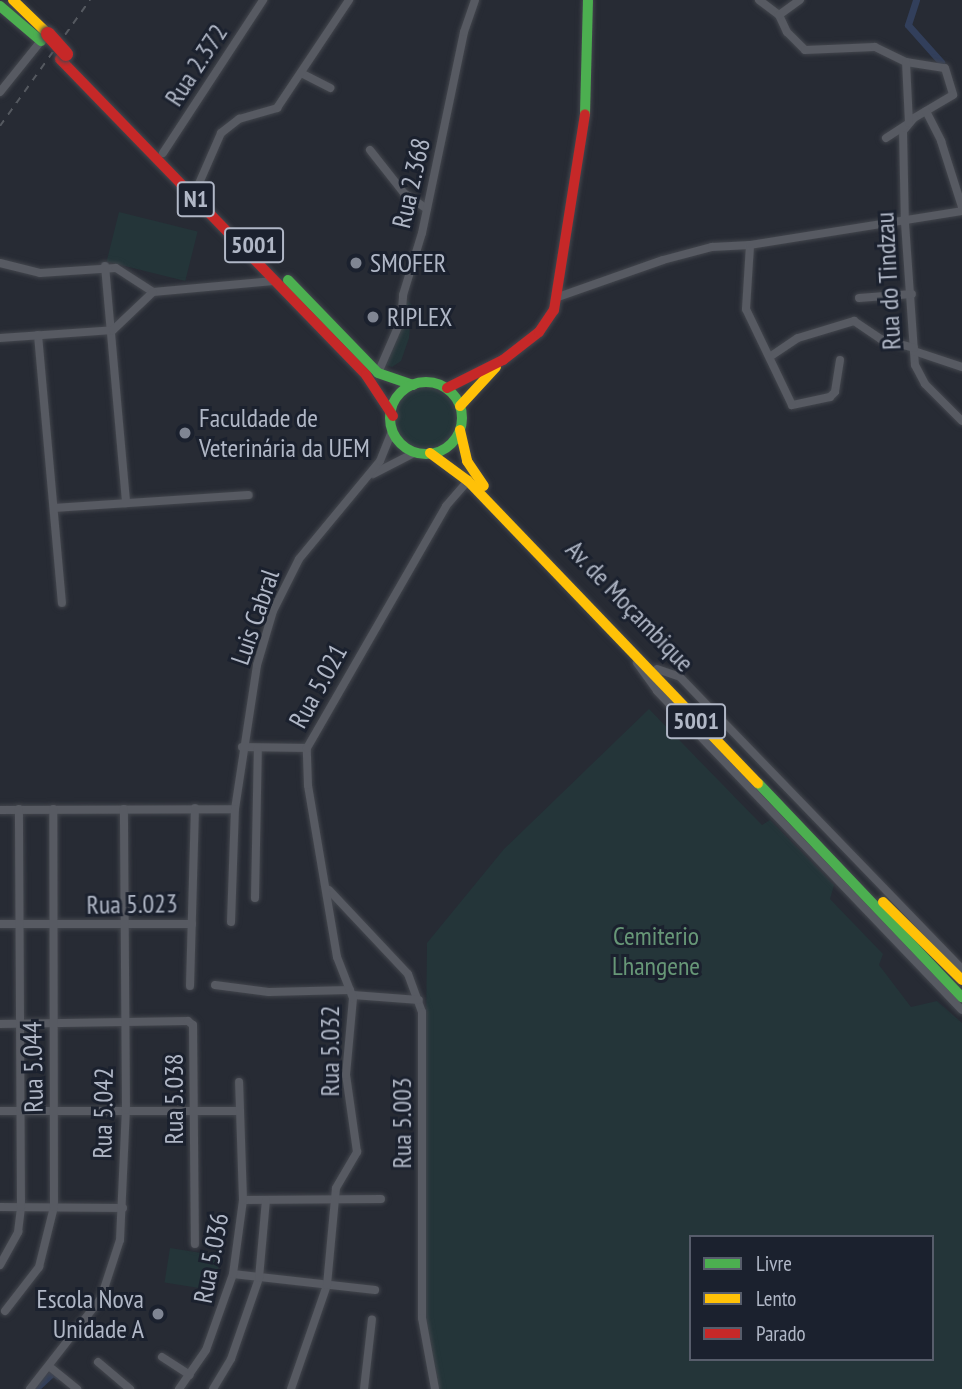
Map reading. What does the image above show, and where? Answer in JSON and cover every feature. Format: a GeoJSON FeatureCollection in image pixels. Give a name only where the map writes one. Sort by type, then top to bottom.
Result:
{"type":"FeatureCollection","features":[{"type":"Feature","properties":{"kind":"main road"},"geometry":{"type":"LineString","coordinates":[[460,406],[503,359],[549,321],[558,296],[585,135],[588,0]]}},
{"type":"Feature","properties":{"kind":"main road","name":"N1"},"geometry":{"type":"LineString","coordinates":[[5,9],[45,38],[375,386],[393,416]]}},
{"type":"Feature","properties":{"kind":"main road","name":"N1"},"geometry":{"type":"LineString","coordinates":[[63,57],[103,91]]}},
{"type":"Feature","properties":{"kind":"main road","name":"5001"},"geometry":{"type":"LineString","coordinates":[[103,91],[378,373],[413,385],[424,382],[447,388]]}},
{"type":"Feature","properties":{"kind":"main road"},"geometry":{"type":"LineString","coordinates":[[413,385],[398,397],[392,431],[400,445],[414,453],[430,453],[448,445],[460,430],[460,406],[447,388],[503,359]]}},
{"type":"Feature","properties":{"kind":"main road","name":"Av. de Moçambique"},"geometry":{"type":"LineString","coordinates":[[460,430],[475,475],[657,668],[961,978]]}},
{"type":"Feature","properties":{"kind":"main road","name":"Av. de Moçambique"},"geometry":{"type":"LineString","coordinates":[[430,453],[468,481],[636,658],[961,978]]}},
{"type":"Feature","properties":{"kind":"street","name":"Rua 2.372"},"geometry":{"type":"LineString","coordinates":[[163,153],[263,0]]}},
{"type":"Feature","properties":{"kind":"street"},"geometry":{"type":"LineString","coordinates":[[197,188],[221,133],[239,119],[273,113],[349,0]]}},
{"type":"Feature","properties":{"kind":"street","name":"Rua 2.368"},"geometry":{"type":"LineString","coordinates":[[378,373],[401,320],[403,295],[427,209],[464,32],[475,0]]}},
{"type":"Feature","properties":{"kind":"street"},"geometry":{"type":"LineString","coordinates":[[759,0],[779,15],[786,32],[803,50],[875,47],[906,62],[943,67],[952,84],[953,95],[886,138]]}},
{"type":"Feature","properties":{"kind":"street"},"geometry":{"type":"LineString","coordinates":[[779,15],[800,0]]}},
{"type":"Feature","properties":{"kind":"street"},"geometry":{"type":"LineString","coordinates":[[0,92],[45,38]]}},
{"type":"Feature","properties":{"kind":"street","name":"Rua do Tindzau"},"geometry":{"type":"LineString","coordinates":[[906,62],[911,120],[903,134],[905,223],[917,372],[962,421]]}},
{"type":"Feature","properties":{"kind":"street"},"geometry":{"type":"LineString","coordinates":[[301,73],[330,88]]}},
{"type":"Feature","properties":{"kind":"street"},"geometry":{"type":"LineString","coordinates":[[558,296],[663,260],[712,247],[754,245],[905,223],[962,209],[952,169],[926,111]]}},
{"type":"Feature","properties":{"kind":"street"},"geometry":{"type":"LineString","coordinates":[[370,150],[404,193],[427,209]]}},
{"type":"Feature","properties":{"kind":"street"},"geometry":{"type":"LineString","coordinates":[[754,245],[746,309],[796,407],[835,392],[840,360]]}},
{"type":"Feature","properties":{"kind":"street"},"geometry":{"type":"LineString","coordinates":[[0,262],[40,273],[105,266],[116,268],[153,292],[275,281]]}},
{"type":"Feature","properties":{"kind":"street"},"geometry":{"type":"LineString","coordinates":[[105,266],[113,330],[126,503]]}},
{"type":"Feature","properties":{"kind":"street"},"geometry":{"type":"LineString","coordinates":[[0,338],[113,330],[153,292]]}},
{"type":"Feature","properties":{"kind":"street"},"geometry":{"type":"LineString","coordinates":[[859,299],[912,294]]}},
{"type":"Feature","properties":{"kind":"street"},"geometry":{"type":"LineString","coordinates":[[771,356],[798,338],[854,321],[881,339],[962,367]]}},
{"type":"Feature","properties":{"kind":"street"},"geometry":{"type":"LineString","coordinates":[[38,335],[62,603]]}},
{"type":"Feature","properties":{"kind":"street","name":"Luis Cabral"},"geometry":{"type":"LineString","coordinates":[[242,747],[257,665],[278,599],[325,522],[380,461],[392,431]]}},
{"type":"Feature","properties":{"kind":"street","name":"Luis Cabral"},"geometry":{"type":"LineString","coordinates":[[362,483],[414,453]]}},
{"type":"Feature","properties":{"kind":"street","name":"Rua 5.021"},"geometry":{"type":"LineString","coordinates":[[242,747],[307,748],[446,506],[468,481]]}},
{"type":"Feature","properties":{"kind":"street"},"geometry":{"type":"LineString","coordinates":[[54,508],[249,495]]}},
{"type":"Feature","properties":{"kind":"street"},"geometry":{"type":"LineString","coordinates":[[636,658],[642,675],[962,1010]]}},
{"type":"Feature","properties":{"kind":"street"},"geometry":{"type":"LineString","coordinates":[[231,922],[235,809],[242,747]]}},
{"type":"Feature","properties":{"kind":"street"},"geometry":{"type":"LineString","coordinates":[[255,898],[258,748]]}},
{"type":"Feature","properties":{"kind":"street","name":"Rua 5.032"},"geometry":{"type":"LineString","coordinates":[[291,1389],[327,1285],[339,1180],[357,1152],[346,1075],[352,993],[343,980],[337,957],[328,890],[308,785],[307,748]]}},
{"type":"Feature","properties":{"kind":"street","name":"Rua 5.023"},"geometry":{"type":"LineString","coordinates":[[0,924],[192,924],[195,808]]}},
{"type":"Feature","properties":{"kind":"street"},"geometry":{"type":"LineString","coordinates":[[0,1265],[18,1232],[21,1207],[19,809]]}},
{"type":"Feature","properties":{"kind":"street","name":"Rua 5.044"},"geometry":{"type":"LineString","coordinates":[[5,1311],[38,1266],[54,1208],[53,809]]}},
{"type":"Feature","properties":{"kind":"street","name":"Rua 5.042"},"geometry":{"type":"LineString","coordinates":[[30,1389],[50,1367],[101,1298],[120,1240],[126,1110],[122,926],[124,809]]}},
{"type":"Feature","properties":{"kind":"street"},"geometry":{"type":"LineString","coordinates":[[0,810],[235,809]]}},
{"type":"Feature","properties":{"kind":"street","name":"Rua 5.003"},"geometry":{"type":"LineString","coordinates":[[328,890],[408,974],[419,1000],[422,1318],[435,1389]]}},
{"type":"Feature","properties":{"kind":"street"},"geometry":{"type":"LineString","coordinates":[[190,986],[192,924]]}},
{"type":"Feature","properties":{"kind":"street"},"geometry":{"type":"LineString","coordinates":[[215,985],[277,992],[352,993],[419,1000]]}},
{"type":"Feature","properties":{"kind":"street","name":"Rua 5.038"},"geometry":{"type":"LineString","coordinates":[[125,1022],[188,1021],[193,1025],[196,1110],[195,1244]]}},
{"type":"Feature","properties":{"kind":"street"},"geometry":{"type":"LineString","coordinates":[[0,1024],[125,1022]]}},
{"type":"Feature","properties":{"kind":"street","name":"Rua 5.036"},"geometry":{"type":"LineString","coordinates":[[179,1389],[190,1375],[219,1321],[233,1274],[243,1200],[239,1082]]}},
{"type":"Feature","properties":{"kind":"street"},"geometry":{"type":"LineString","coordinates":[[0,1111],[239,1111]]}},
{"type":"Feature","properties":{"kind":"street"},"geometry":{"type":"LineString","coordinates":[[243,1200],[381,1199]]}},
{"type":"Feature","properties":{"kind":"street"},"geometry":{"type":"LineString","coordinates":[[213,1389],[231,1359],[259,1278],[266,1200]]}},
{"type":"Feature","properties":{"kind":"street"},"geometry":{"type":"LineString","coordinates":[[0,1207],[122,1208]]}},
{"type":"Feature","properties":{"kind":"street"},"geometry":{"type":"LineString","coordinates":[[233,1274],[375,1290]]}},
{"type":"Feature","properties":{"kind":"street"},"geometry":{"type":"LineString","coordinates":[[364,1389],[372,1319]]}},
{"type":"Feature","properties":{"kind":"street"},"geometry":{"type":"LineString","coordinates":[[162,1357],[190,1375]]}},
{"type":"Feature","properties":{"kind":"street"},"geometry":{"type":"LineString","coordinates":[[98,1362],[130,1389]]}},
{"type":"Feature","properties":{"kind":"street"},"geometry":{"type":"LineString","coordinates":[[50,1367],[77,1389]]}},
{"type":"Feature","properties":{"kind":"green space"},"geometry":{"type":"Polygon","coordinates":[[[119,212],[198,232],[185,281],[107,261],[119,212]]]}},
{"type":"Feature","properties":{"kind":"green space"},"geometry":{"type":"Polygon","coordinates":[[[406,299],[412,305],[409,338],[401,361],[392,367],[380,363],[406,299]]]}},
{"type":"Feature","properties":{"kind":"green space"},"geometry":{"type":"Polygon","coordinates":[[[424,388],[437,390],[452,403],[457,421],[455,434],[442,449],[424,454],[411,452],[396,439],[391,421],[393,408],[406,393],[424,388]]]}},
{"type":"Feature","properties":{"kind":"green space","name":"Cemiterio Lhangene"},"geometry":{"type":"Polygon","coordinates":[[[649,709],[762,825],[770,820],[834,885],[830,899],[883,954],[879,965],[911,1007],[937,1001],[962,1023],[962,1389],[438,1389],[428,1344],[423,1289],[427,943],[504,849],[649,709]]]}},
{"type":"Feature","properties":{"kind":"green space"},"geometry":{"type":"Polygon","coordinates":[[[170,1248],[220,1256],[215,1291],[165,1283],[170,1248]]]}},
{"type":"Feature","properties":{"kind":"waterway"},"geometry":{"type":"LineString","coordinates":[[916,0],[908,25],[941,62]]}},
{"type":"Feature","properties":{"kind":"waterway"},"geometry":{"type":"LineString","coordinates":[[35,1389],[53,1372],[58,1376]]}},
{"type":"Feature","properties":{"kind":"railway"},"geometry":{"type":"LineString","coordinates":[[0,126],[90,0]]}},
{"type":"Feature","properties":{"kind":"traffic: fast"},"geometry":{"type":"LineString","coordinates":[[585,114],[588,0]]}},
{"type":"Feature","properties":{"kind":"traffic: fast"},"geometry":{"type":"LineString","coordinates":[[0,6],[41,41]]}},
{"type":"Feature","properties":{"kind":"traffic: fast"},"geometry":{"type":"LineString","coordinates":[[288,280],[378,373],[413,385]]}},
{"type":"Feature","properties":{"kind":"traffic: fast"},"geometry":{"type":"LineString","coordinates":[[426,382],[446,388],[456,398],[462,418],[456,438],[446,448],[426,454],[406,448],[396,438],[390,418],[396,398],[406,388],[426,382]]}},
{"type":"Feature","properties":{"kind":"traffic: fast"},"geometry":{"type":"LineString","coordinates":[[758,783],[962,997]]}},
{"type":"Feature","properties":{"kind":"traffic: slow"},"geometry":{"type":"LineString","coordinates":[[13,0],[47,33]]}},
{"type":"Feature","properties":{"kind":"traffic: slow"},"geometry":{"type":"LineString","coordinates":[[460,406],[496,367]]}},
{"type":"Feature","properties":{"kind":"traffic: slow"},"geometry":{"type":"LineString","coordinates":[[460,430],[467,461],[484,486]]}},
{"type":"Feature","properties":{"kind":"traffic: slow"},"geometry":{"type":"LineString","coordinates":[[430,453],[468,481],[758,783]]}},
{"type":"Feature","properties":{"kind":"traffic: slow"},"geometry":{"type":"LineString","coordinates":[[883,902],[962,980]]}},
{"type":"Feature","properties":{"kind":"traffic: jam"},"geometry":{"type":"LineString","coordinates":[[48,34],[66,54]]}},
{"type":"Feature","properties":{"kind":"traffic: jam"},"geometry":{"type":"LineString","coordinates":[[60,59],[366,375],[393,416]]}},
{"type":"Feature","properties":{"kind":"traffic: jam"},"geometry":{"type":"LineString","coordinates":[[447,388],[503,360],[539,332],[554,310],[585,114]]}},
{"type":"Feature","properties":{"kind":"place","name":"SMOFER"},"geometry":{"type":"Point","coordinates":[356,263]}},
{"type":"Feature","properties":{"kind":"place","name":"RIPLEX"},"geometry":{"type":"Point","coordinates":[373,317]}},
{"type":"Feature","properties":{"kind":"place","name":"Faculdade de Veterinária da UEM"},"geometry":{"type":"Point","coordinates":[185,433]}},
{"type":"Feature","properties":{"kind":"place","name":"Escola Nova Unidade A"},"geometry":{"type":"Point","coordinates":[158,1314]}}]}
